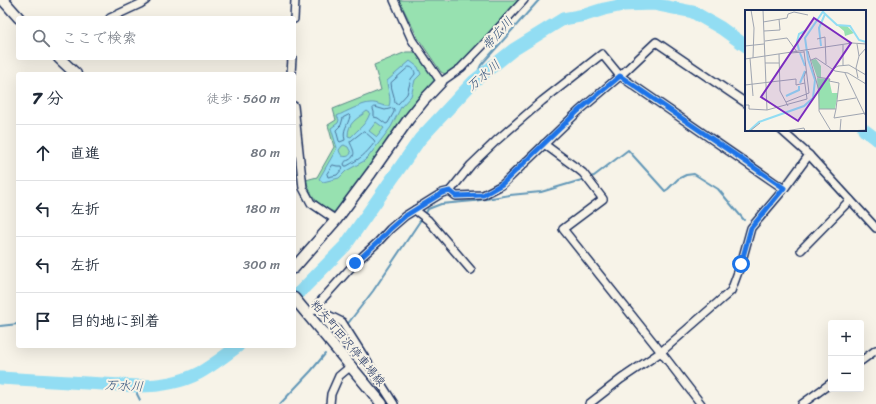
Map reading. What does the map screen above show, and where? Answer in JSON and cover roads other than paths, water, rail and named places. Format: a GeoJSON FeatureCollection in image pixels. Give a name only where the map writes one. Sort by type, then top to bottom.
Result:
{"type":"FeatureCollection","features":[{"type":"Feature","properties":{"kind":"street"},"geometry":{"type":"LineString","coordinates":[[3,0],[17,16]]}},
{"type":"Feature","properties":{"kind":"street"},"geometry":{"type":"LineString","coordinates":[[114,16],[146,0]]}},
{"type":"Feature","properties":{"kind":"street"},"geometry":{"type":"LineString","coordinates":[[294,16],[295,0]]}},
{"type":"Feature","properties":{"kind":"street"},"geometry":{"type":"LineString","coordinates":[[394,0],[412,40],[441,82]]}},
{"type":"Feature","properties":{"kind":"street"},"geometry":{"type":"LineString","coordinates":[[296,266],[336,220],[424,100],[441,82],[461,68],[485,44],[524,0]]}},
{"type":"Feature","properties":{"kind":"street"},"geometry":{"type":"LineString","coordinates":[[450,191],[456,196],[483,195],[502,184],[578,111],[620,76],[656,42],[745,102]]}},
{"type":"Feature","properties":{"kind":"street"},"geometry":{"type":"LineString","coordinates":[[394,404],[342,322],[309,311],[390,229],[442,193],[450,191],[471,165],[496,141],[542,101],[602,54],[620,76],[784,188]]}},
{"type":"Feature","properties":{"kind":"street"},"geometry":{"type":"LineString","coordinates":[[60,60],[74,72]]}},
{"type":"Feature","properties":{"kind":"street"},"geometry":{"type":"LineString","coordinates":[[291,72],[292,60]]}},
{"type":"Feature","properties":{"kind":"street"},"geometry":{"type":"LineString","coordinates":[[296,124],[303,188],[311,203],[336,220]]}},
{"type":"Feature","properties":{"kind":"street"},"geometry":{"type":"LineString","coordinates":[[782,131],[809,154],[876,228]]}},
{"type":"Feature","properties":{"kind":"street"},"geometry":{"type":"LineString","coordinates":[[544,144],[584,173],[603,199],[563,229],[701,404]]}},
{"type":"Feature","properties":{"kind":"street"},"geometry":{"type":"LineString","coordinates":[[588,404],[621,379],[661,352],[731,291],[741,264],[751,228],[784,188],[809,154]]}},
{"type":"Feature","properties":{"kind":"street"},"geometry":{"type":"LineString","coordinates":[[801,250],[850,200]]}},
{"type":"Feature","properties":{"kind":"street"},"geometry":{"type":"LineString","coordinates":[[417,211],[471,270]]}},
{"type":"Feature","properties":{"kind":"street","name":"粕矢町田沢停車場線"},"geometry":{"type":"LineString","coordinates":[[296,300],[309,311],[350,366],[382,404]]}},
{"type":"Feature","properties":{"kind":"street"},"geometry":{"type":"LineString","coordinates":[[864,359],[876,350]]}},
{"type":"Feature","properties":{"kind":"street"},"geometry":{"type":"LineString","coordinates":[[330,404],[331,394],[339,376],[350,366]]}},
{"type":"Feature","properties":{"kind":"street"},"geometry":{"type":"LineString","coordinates":[[802,404],[828,385]]}},
{"type":"Feature","properties":{"kind":"water"},"geometry":{"type":"Polygon","coordinates":[[[410,61],[418,67],[421,74],[415,80],[411,96],[401,107],[391,127],[369,156],[364,161],[346,171],[339,178],[323,182],[319,179],[337,148],[331,128],[338,123],[339,120],[337,116],[367,103],[389,106],[390,100],[387,81],[410,61]],[[367,111],[351,124],[348,131],[348,136],[351,137],[364,123],[370,113],[367,111]],[[376,122],[369,131],[377,137],[384,128],[376,122]],[[344,145],[339,150],[340,153],[342,156],[346,157],[351,153],[348,147],[344,145]]]}},
{"type":"Feature","properties":{"kind":"waterway","name":"帯広川"},"geometry":{"type":"LineString","coordinates":[[474,81],[481,65],[539,0]]}},
{"type":"Feature","properties":{"kind":"waterway","name":"万水川"},"geometry":{"type":"LineString","coordinates":[[296,296],[345,246],[420,139],[474,81],[513,50],[563,19],[623,5],[653,4],[693,12],[721,28],[745,45]]}},
{"type":"Feature","properties":{"kind":"waterway","name":"万水川"},"geometry":{"type":"LineString","coordinates":[[865,131],[876,139]]}},
{"type":"Feature","properties":{"kind":"waterway"},"geometry":{"type":"LineString","coordinates":[[590,177],[594,176],[628,150],[665,191],[678,179],[686,175],[694,174],[718,189],[744,220]]}},
{"type":"Feature","properties":{"kind":"waterway"},"geometry":{"type":"LineString","coordinates":[[425,215],[428,209],[441,204],[541,192],[585,179]]}},
{"type":"Feature","properties":{"kind":"waterway"},"geometry":{"type":"LineString","coordinates":[[346,326],[373,291],[422,218]]}},
{"type":"Feature","properties":{"kind":"waterway"},"geometry":{"type":"LineString","coordinates":[[0,326],[16,324]]}},
{"type":"Feature","properties":{"kind":"waterway"},"geometry":{"type":"LineString","coordinates":[[338,336],[343,329]]}},
{"type":"Feature","properties":{"kind":"waterway","name":"万水川"},"geometry":{"type":"LineString","coordinates":[[0,378],[138,386],[162,385],[177,382],[199,373],[235,348]]}},
{"type":"Feature","properties":{"kind":"waterway"},"geometry":{"type":"LineString","coordinates":[[280,404],[325,354]]}},
{"type":"Feature","properties":{"kind":"waterway"},"geometry":{"type":"LineString","coordinates":[[138,386],[137,394],[140,400]]}}]}
